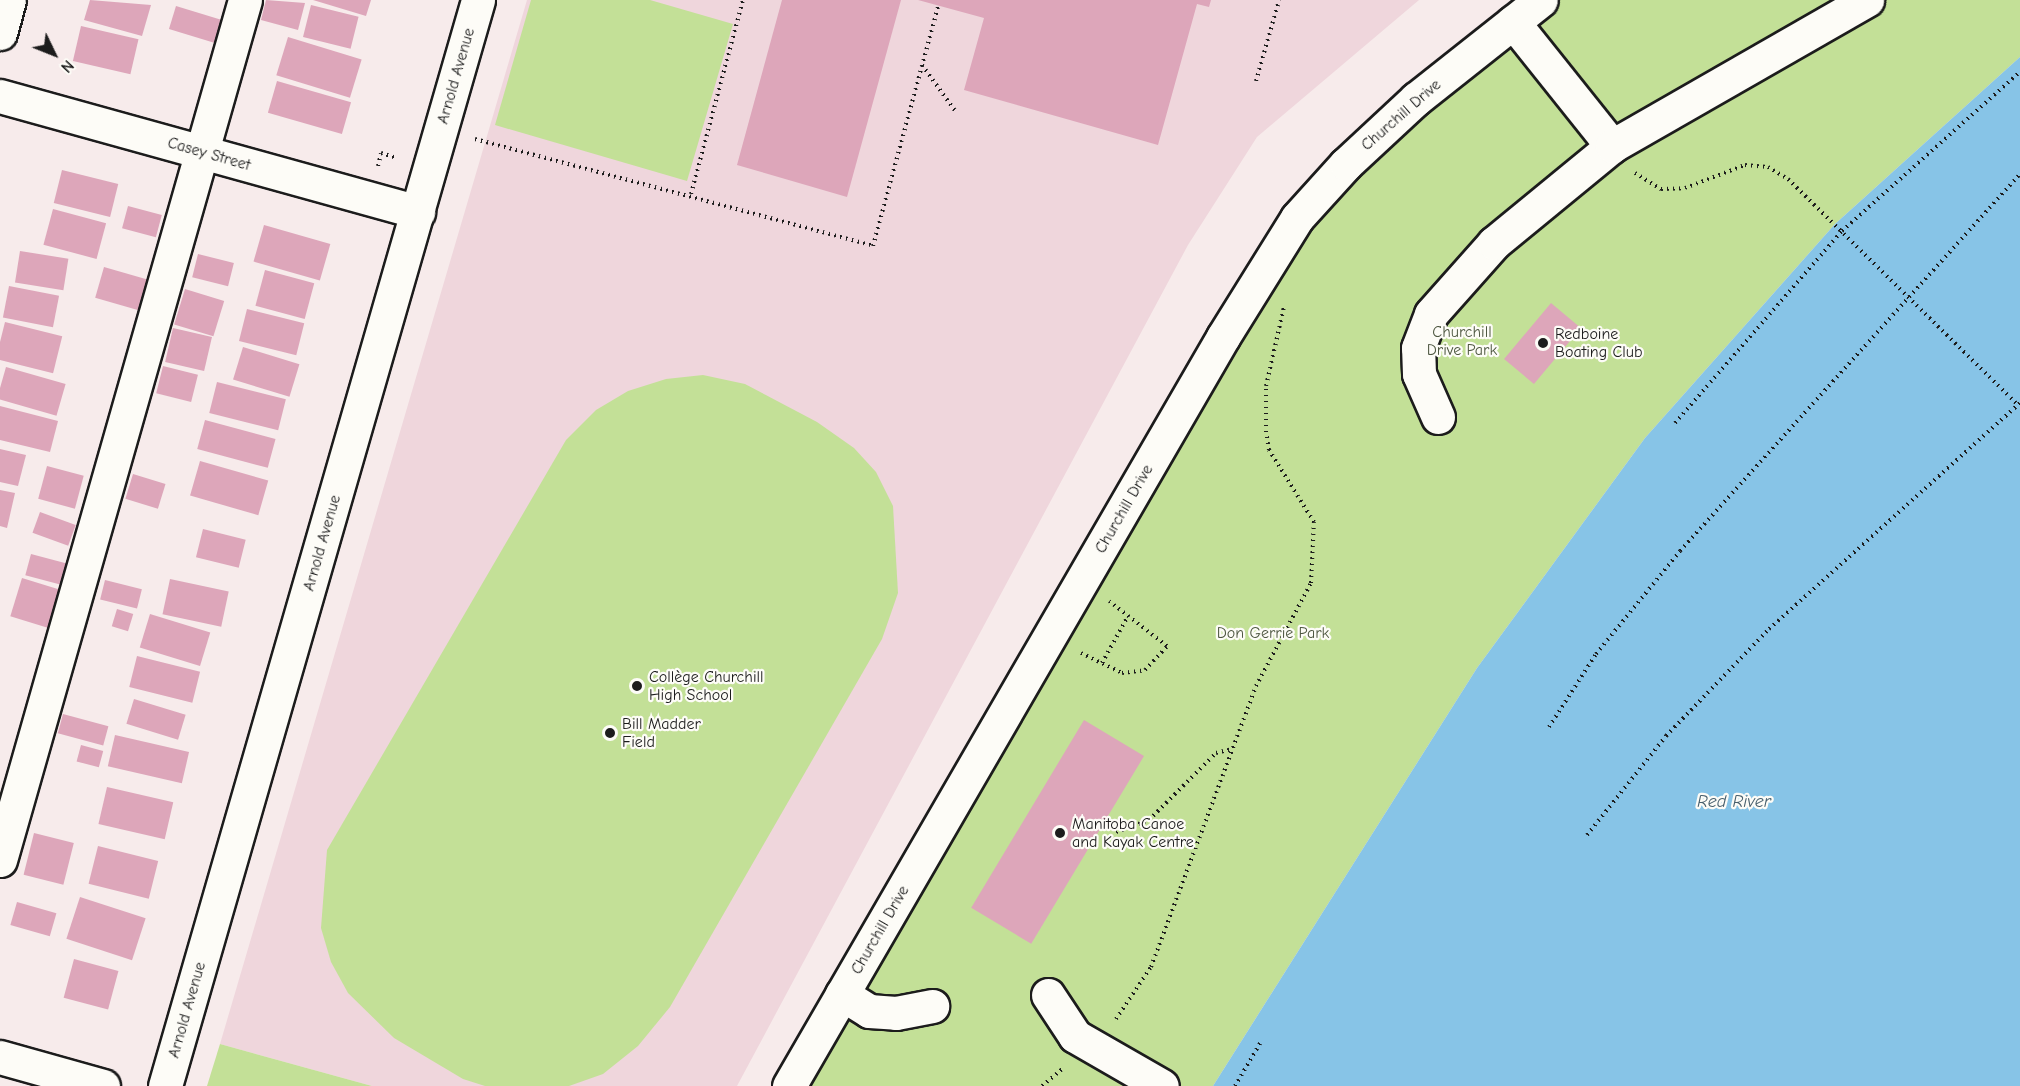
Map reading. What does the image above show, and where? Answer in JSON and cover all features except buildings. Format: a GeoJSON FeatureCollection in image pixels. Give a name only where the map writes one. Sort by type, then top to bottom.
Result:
{"type":"FeatureCollection","features":[{"type":"Feature","properties":{"kind":"street"},"geometry":{"type":"LineString","coordinates":[[0,33],[9,0]]}},
{"type":"Feature","properties":{"kind":"street"},"geometry":{"type":"LineString","coordinates":[[0,860],[245,0]]}},
{"type":"Feature","properties":{"kind":"street","name":"Arnold Avenue"},"geometry":{"type":"LineString","coordinates":[[165,1086],[431,168],[477,0]]}},
{"type":"Feature","properties":{"kind":"street","name":"Churchill Drive"},"geometry":{"type":"LineString","coordinates":[[789,1086],[1049,637],[1297,218],[1346,164],[1407,107],[1541,0]]}},
{"type":"Feature","properties":{"kind":"street"},"geometry":{"type":"LineString","coordinates":[[1438,417],[1419,374],[1418,348],[1431,314],[1494,243],[1612,146],[1867,0]]}},
{"type":"Feature","properties":{"kind":"street"},"geometry":{"type":"LineString","coordinates":[[1513,22],[1612,146]]}},
{"type":"Feature","properties":{"kind":"street","name":"Casey Street"},"geometry":{"type":"LineString","coordinates":[[0,96],[418,212]]}},
{"type":"Feature","properties":{"kind":"street"},"geometry":{"type":"LineString","coordinates":[[842,994],[869,1011],[896,1013],[932,1006]]}},
{"type":"Feature","properties":{"kind":"street"},"geometry":{"type":"LineString","coordinates":[[1048,994],[1075,1036],[1162,1086]]}},
{"type":"Feature","properties":{"kind":"street"},"geometry":{"type":"LineString","coordinates":[[0,1057],[103,1086]]}},
{"type":"Feature","properties":{"kind":"path"},"geometry":{"type":"LineString","coordinates":[[691,194],[743,0]]}},
{"type":"Feature","properties":{"kind":"path"},"geometry":{"type":"LineString","coordinates":[[1256,81],[1279,0]]}},
{"type":"Feature","properties":{"kind":"path"},"geometry":{"type":"LineString","coordinates":[[472,148],[476,138],[691,194],[873,246],[938,6]]}},
{"type":"Feature","properties":{"kind":"path"},"geometry":{"type":"LineString","coordinates":[[921,64],[956,112]]}},
{"type":"Feature","properties":{"kind":"path"},"geometry":{"type":"LineString","coordinates":[[1674,423],[1842,231],[2020,72]]}},
{"type":"Feature","properties":{"kind":"path"},"geometry":{"type":"LineString","coordinates":[[1587,835],[1666,736],[1769,629],[2019,404],[1788,179],[1768,167],[1745,165],[1686,188],[1661,189],[1640,179],[1612,146]]}},
{"type":"Feature","properties":{"kind":"path"},"geometry":{"type":"LineString","coordinates":[[368,198],[381,153],[431,168]]}},
{"type":"Feature","properties":{"kind":"path"},"geometry":{"type":"LineString","coordinates":[[1549,727],[1596,654],[1680,551],[1910,299],[2020,174]]}},
{"type":"Feature","properties":{"kind":"path"},"geometry":{"type":"LineString","coordinates":[[1042,1086],[1090,1046],[1130,1005],[1151,967],[1256,686],[1311,583],[1315,555],[1314,522],[1269,450],[1266,432],[1266,386],[1286,302]]}},
{"type":"Feature","properties":{"kind":"path"},"geometry":{"type":"LineString","coordinates":[[1049,637],[1122,673],[1145,670],[1167,646],[1082,581]]}},
{"type":"Feature","properties":{"kind":"path"},"geometry":{"type":"LineString","coordinates":[[1102,663],[1128,616]]}},
{"type":"Feature","properties":{"kind":"path"},"geometry":{"type":"LineString","coordinates":[[1116,832],[1149,820],[1216,753],[1233,749]]}},
{"type":"Feature","properties":{"kind":"path"},"geometry":{"type":"LineString","coordinates":[[1235,1086],[1262,1040]]}},
{"type":"Feature","properties":{"kind":"shaded area","name":"Collège Churchill High School"},"geometry":{"type":"Polygon","coordinates":[[[527,0],[1419,0],[1257,137],[1188,245],[737,1086],[372,1086],[220,1044],[527,0]]]}},
{"type":"Feature","properties":{"kind":"green space"},"geometry":{"type":"Polygon","coordinates":[[[531,0],[650,0],[733,24],[687,181],[495,125],[531,0]]]}},
{"type":"Feature","properties":{"kind":"green space","name":"Churchill Drive Park"},"geometry":{"type":"Polygon","coordinates":[[[1541,0],[2020,0],[2020,57],[1835,224],[1645,438],[1477,668],[1213,1086],[789,1086],[1297,218],[1541,0]]]}},
{"type":"Feature","properties":{"kind":"green space","name":"Bill Madder Field"},"geometry":{"type":"Polygon","coordinates":[[[703,375],[745,384],[817,422],[854,448],[876,472],[893,506],[898,593],[882,639],[670,1007],[638,1046],[603,1074],[569,1086],[485,1086],[463,1079],[394,1038],[348,993],[331,962],[321,928],[327,850],[566,440],[596,410],[628,391],[666,379],[703,375]]]}},
{"type":"Feature","properties":{"kind":"green space"},"geometry":{"type":"Polygon","coordinates":[[[220,1044],[372,1086],[207,1086],[220,1044]]]}},
{"type":"Feature","properties":{"kind":"water","name":"Red River"},"geometry":{"type":"Polygon","coordinates":[[[2020,57],[2020,1086],[1213,1086],[1477,668],[1645,438],[1835,224],[2020,57]]]}},
{"type":"Feature","properties":{"kind":"place","name":"Redboine Boating Club"},"geometry":{"type":"Point","coordinates":[1543,343]}},
{"type":"Feature","properties":{"kind":"place","name":"Collège Churchill High School"},"geometry":{"type":"Point","coordinates":[637,686]}},
{"type":"Feature","properties":{"kind":"place","name":"Bill Madder Field"},"geometry":{"type":"Point","coordinates":[610,733]}},
{"type":"Feature","properties":{"kind":"place","name":"Manitoba Canoe and Kayak Centre"},"geometry":{"type":"Point","coordinates":[1060,833]}},
{"type":"Feature","properties":{"kind":"park label","name":"Don Gerrie Park"},"geometry":{"type":"Point","coordinates":[1273,633]}}]}
